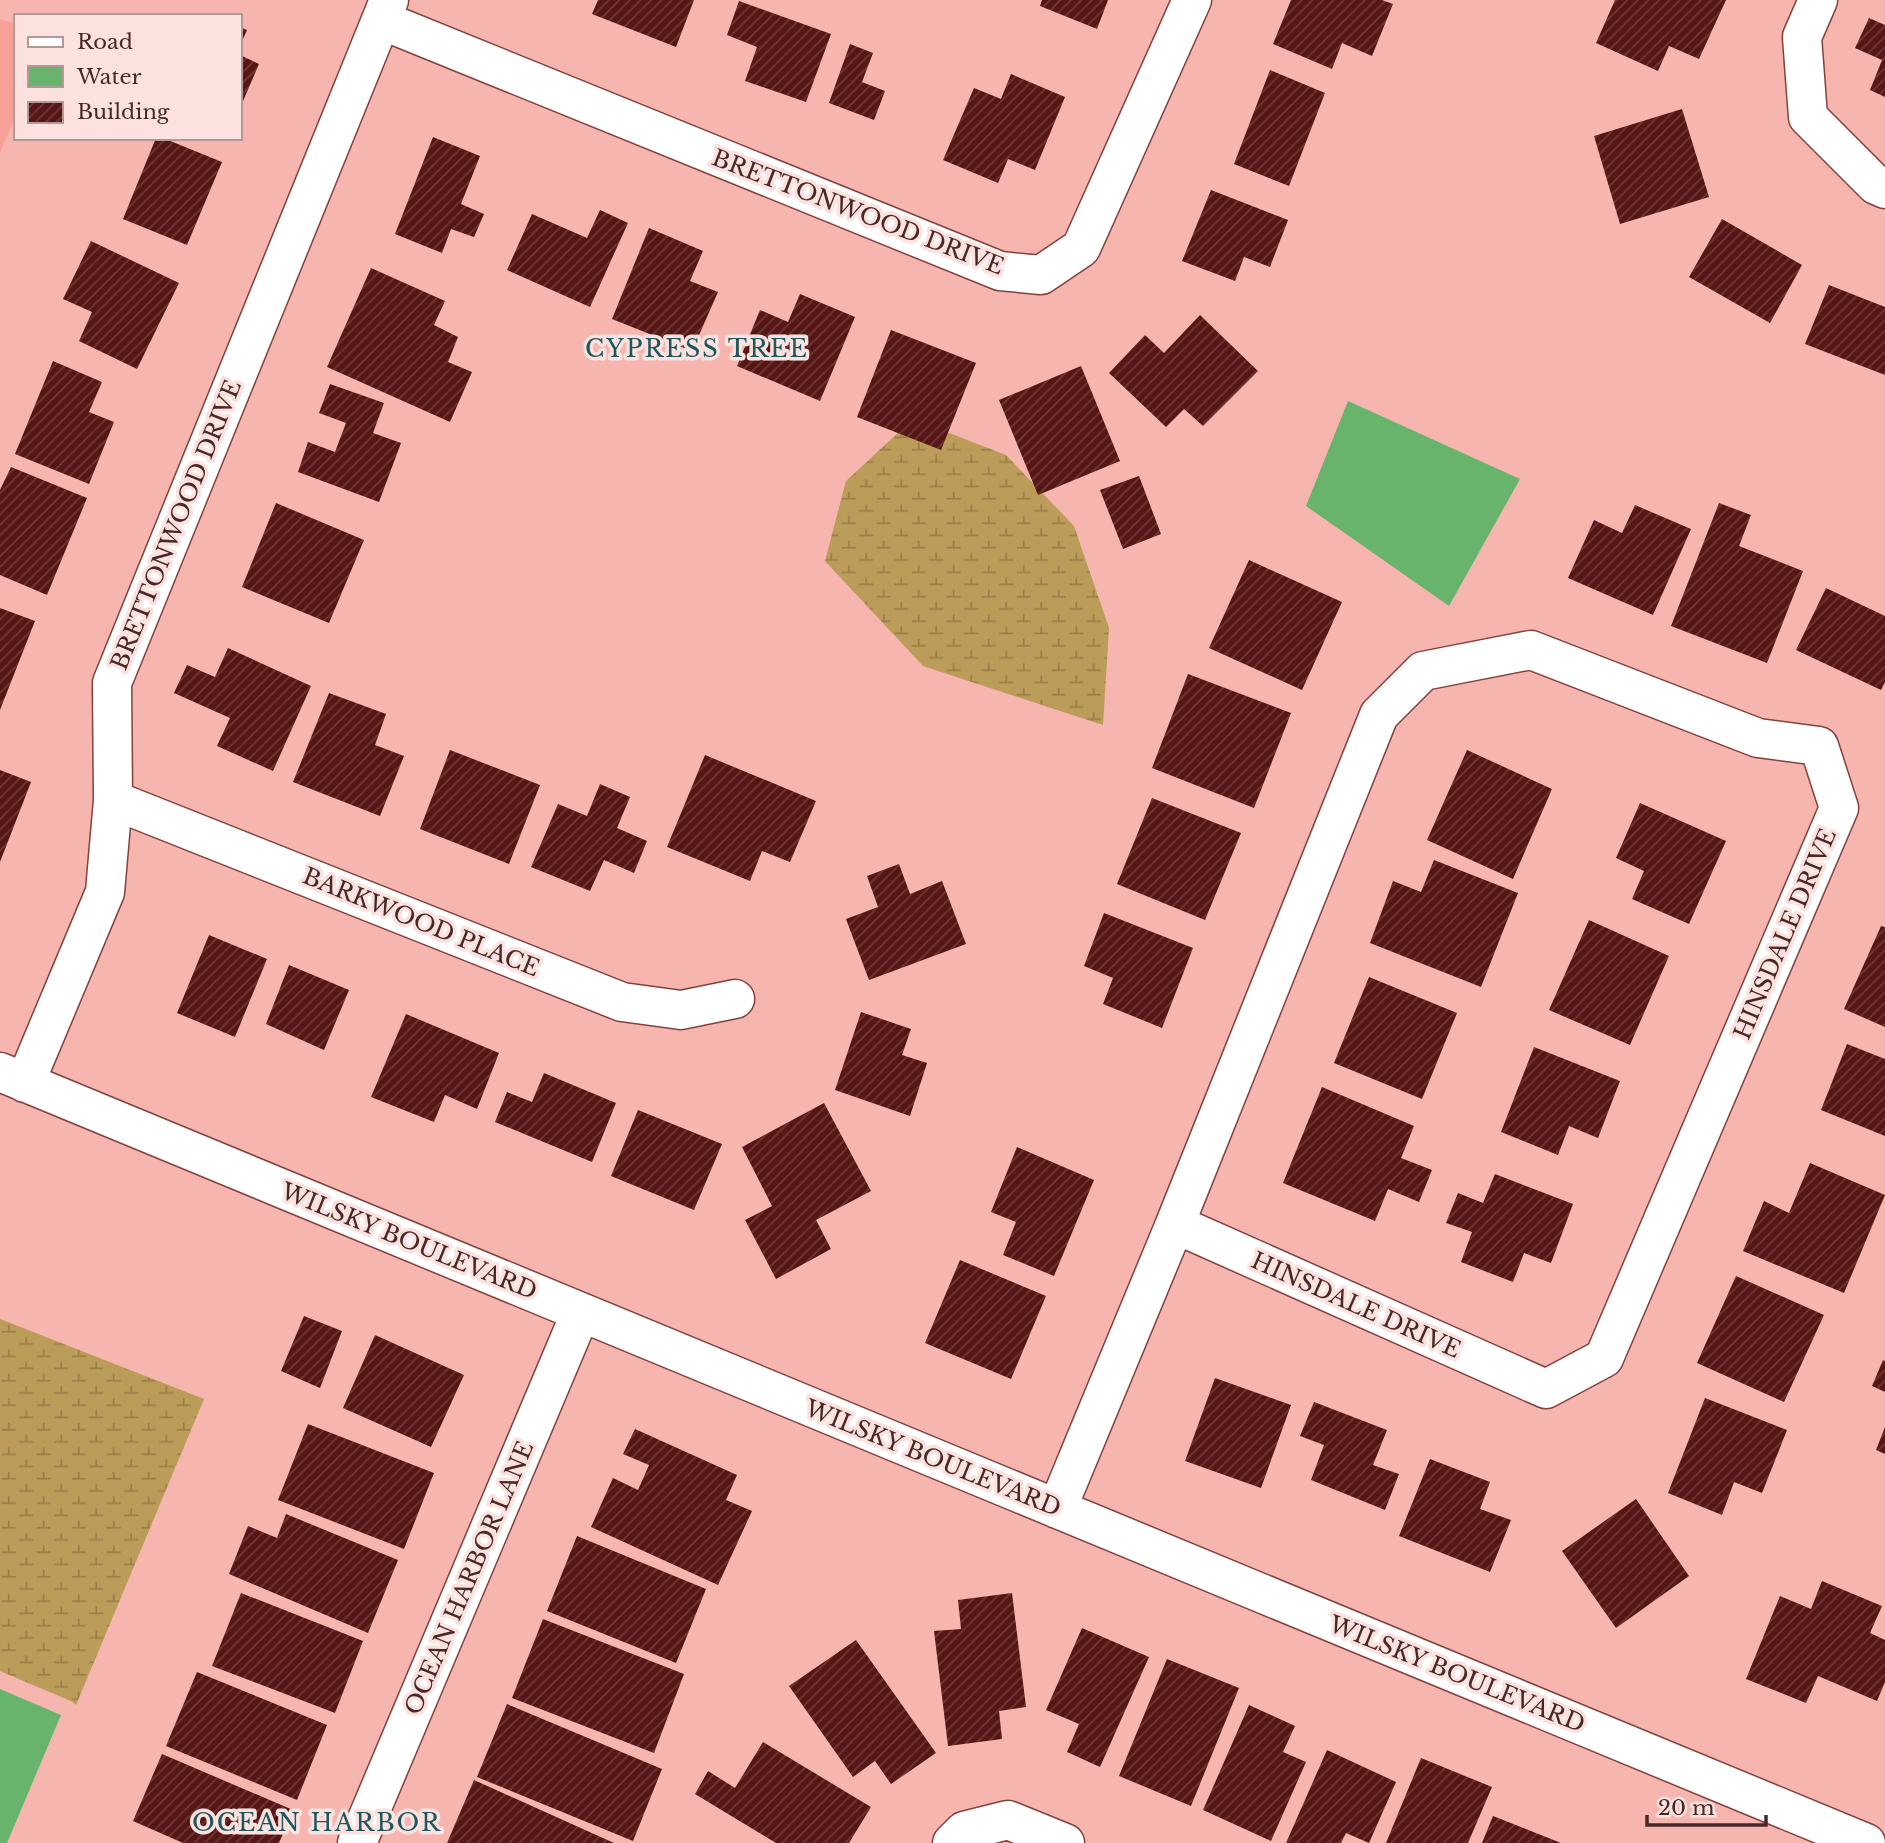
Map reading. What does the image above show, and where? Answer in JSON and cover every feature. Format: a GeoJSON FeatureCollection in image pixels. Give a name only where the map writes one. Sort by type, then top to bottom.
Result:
{"type":"FeatureCollection","features":[{"type":"Feature","properties":{"kind":"street","name":"BRETTONWOOD DRIVE"},"geometry":{"type":"LineString","coordinates":[[13,1078],[105,892],[113,800],[112,683],[385,10],[1000,271],[1041,275],[1081,248],[1192,0]]}},
{"type":"Feature","properties":{"kind":"street"},"geometry":{"type":"LineString","coordinates":[[1818,0],[1802,37],[1808,117],[1876,185],[1885,189]]}},
{"type":"Feature","properties":{"kind":"street","name":"HINSDALE DRIVE"},"geometry":{"type":"LineString","coordinates":[[1057,1509],[1175,1224],[1379,715],[1423,671],[1531,650],[1758,738],[1819,746],[1839,808],[1604,1358],[1546,1389],[1175,1224]]}},
{"type":"Feature","properties":{"kind":"street","name":"BARKWOOD PLACE"},"geometry":{"type":"LineString","coordinates":[[113,800],[622,1002],[681,1010],[735,999]]}},
{"type":"Feature","properties":{"kind":"street","name":"WILSKY BOULEVARD"},"geometry":{"type":"LineString","coordinates":[[13,1078],[1866,1843]]}},
{"type":"Feature","properties":{"kind":"street","name":"OCEAN HARBOR LANE"},"geometry":{"type":"LineString","coordinates":[[357,1843],[581,1312]]}},
{"type":"Feature","properties":{"kind":"street"},"geometry":{"type":"LineString","coordinates":[[952,1843],[964,1831],[1009,1820],[1065,1843]]}},
{"type":"Feature","properties":{"kind":"shaded area"},"geometry":{"type":"Polygon","coordinates":[[[0,19],[14,23],[14,120],[0,153],[0,19]]]}},
{"type":"Feature","properties":{"kind":"green space"},"geometry":{"type":"Polygon","coordinates":[[[913,419],[1006,455],[1074,526],[1109,628],[1103,725],[923,666],[825,561],[846,481],[913,419]]]}},
{"type":"Feature","properties":{"kind":"green space"},"geometry":{"type":"Polygon","coordinates":[[[0,1319],[204,1399],[76,1705],[0,1671],[0,1319]]]}},
{"type":"Feature","properties":{"kind":"water"},"geometry":{"type":"Polygon","coordinates":[[[1348,401],[1520,479],[1449,606],[1306,506],[1348,401]]]}},
{"type":"Feature","properties":{"kind":"water"},"geometry":{"type":"Polygon","coordinates":[[[0,1689],[61,1715],[7,1843],[0,1843],[0,1689]]]}},
{"type":"Feature","properties":{"kind":"building"},"geometry":{"type":"Polygon","coordinates":[[[598,0],[694,0],[676,47],[592,14],[598,0]]]}},
{"type":"Feature","properties":{"kind":"building"},"geometry":{"type":"Polygon","coordinates":[[[1042,0],[1108,0],[1097,29],[1040,6],[1042,0]]]}},
{"type":"Feature","properties":{"kind":"building"},"geometry":{"type":"Polygon","coordinates":[[[1291,0],[1382,0],[1393,4],[1372,56],[1342,43],[1332,69],[1273,44],[1291,0]]]}},
{"type":"Feature","properties":{"kind":"building"},"geometry":{"type":"Polygon","coordinates":[[[1615,0],[1726,0],[1699,59],[1669,46],[1658,71],[1596,43],[1615,0]]]}},
{"type":"Feature","properties":{"kind":"building"},"geometry":{"type":"Polygon","coordinates":[[[739,1],[831,34],[806,102],[745,81],[757,47],[727,35],[739,1]]]}},
{"type":"Feature","properties":{"kind":"building"},"geometry":{"type":"Polygon","coordinates":[[[1869,18],[1885,25],[1885,97],[1870,90],[1882,60],[1855,48],[1869,18]]]}},
{"type":"Feature","properties":{"kind":"building"},"geometry":{"type":"Polygon","coordinates":[[[242,28],[247,30],[242,41],[242,28]]]}},
{"type":"Feature","properties":{"kind":"building"},"geometry":{"type":"Polygon","coordinates":[[[850,44],[873,53],[862,82],[885,91],[874,120],[829,103],[850,44]]]}},
{"type":"Feature","properties":{"kind":"building"},"geometry":{"type":"Polygon","coordinates":[[[242,56],[259,64],[242,103],[242,56]]]}},
{"type":"Feature","properties":{"kind":"building"},"geometry":{"type":"Polygon","coordinates":[[[1270,70],[1325,93],[1289,186],[1234,164],[1270,70]]]}},
{"type":"Feature","properties":{"kind":"building"},"geometry":{"type":"Polygon","coordinates":[[[1011,74],[1065,97],[1035,170],[1008,159],[998,183],[943,160],[974,88],[1001,99],[1011,74]]]}},
{"type":"Feature","properties":{"kind":"building"},"geometry":{"type":"Polygon","coordinates":[[[1682,109],[1709,197],[1620,224],[1594,136],[1682,109]]]}},
{"type":"Feature","properties":{"kind":"building"},"geometry":{"type":"Polygon","coordinates":[[[433,137],[480,156],[461,204],[484,214],[474,237],[451,229],[442,253],[395,234],[433,137]]]}},
{"type":"Feature","properties":{"kind":"building"},"geometry":{"type":"Polygon","coordinates":[[[155,140],[168,140],[222,162],[187,245],[123,219],[155,140]]]}},
{"type":"Feature","properties":{"kind":"building"},"geometry":{"type":"Polygon","coordinates":[[[1211,190],[1288,220],[1270,267],[1244,257],[1235,281],[1182,261],[1211,190]]]}},
{"type":"Feature","properties":{"kind":"building"},"geometry":{"type":"Polygon","coordinates":[[[600,210],[628,223],[590,307],[507,270],[532,214],[587,238],[600,210]]]}},
{"type":"Feature","properties":{"kind":"building"},"geometry":{"type":"Polygon","coordinates":[[[1722,219],[1802,265],[1770,323],[1689,277],[1722,219]]]}},
{"type":"Feature","properties":{"kind":"building"},"geometry":{"type":"Polygon","coordinates":[[[649,228],[703,251],[690,281],[718,292],[692,351],[612,319],[649,228]]]}},
{"type":"Feature","properties":{"kind":"building"},"geometry":{"type":"Polygon","coordinates":[[[91,241],[179,283],[137,369],[79,341],[92,312],[63,299],[91,241]]]}},
{"type":"Feature","properties":{"kind":"building"},"geometry":{"type":"Polygon","coordinates":[[[371,268],[445,301],[434,325],[458,337],[448,362],[472,372],[450,422],[327,367],[371,268]]]}},
{"type":"Feature","properties":{"kind":"building"},"geometry":{"type":"Polygon","coordinates":[[[1829,285],[1885,307],[1885,375],[1805,344],[1829,285]]]}},
{"type":"Feature","properties":{"kind":"building"},"geometry":{"type":"Polygon","coordinates":[[[800,294],[855,317],[820,401],[737,366],[760,310],[788,322],[800,294]]]}},
{"type":"Feature","properties":{"kind":"building"},"geometry":{"type":"Polygon","coordinates":[[[1200,315],[1258,371],[1203,426],[1184,409],[1166,427],[1109,373],[1145,335],[1164,353],[1200,315]]]}},
{"type":"Feature","properties":{"kind":"building"},"geometry":{"type":"Polygon","coordinates":[[[891,330],[976,363],[941,450],[857,417],[891,330]]]}},
{"type":"Feature","properties":{"kind":"building"},"geometry":{"type":"Polygon","coordinates":[[[53,361],[102,382],[89,412],[114,422],[89,484],[15,454],[53,361]]]}},
{"type":"Feature","properties":{"kind":"building"},"geometry":{"type":"Polygon","coordinates":[[[1081,366],[1120,461],[1038,495],[999,400],[1081,366]]]}},
{"type":"Feature","properties":{"kind":"building"},"geometry":{"type":"Polygon","coordinates":[[[330,384],[384,403],[373,433],[401,443],[379,502],[298,472],[308,442],[335,452],[346,423],[319,413],[330,384]]]}},
{"type":"Feature","properties":{"kind":"building"},"geometry":{"type":"Polygon","coordinates":[[[11,467],[87,498],[47,595],[0,575],[0,490],[11,467]]]}},
{"type":"Feature","properties":{"kind":"building"},"geometry":{"type":"Polygon","coordinates":[[[1139,476],[1161,534],[1123,549],[1100,490],[1139,476]]]}},
{"type":"Feature","properties":{"kind":"building"},"geometry":{"type":"Polygon","coordinates":[[[276,503],[364,540],[329,623],[242,587],[276,503]]]}},
{"type":"Feature","properties":{"kind":"building"},"geometry":{"type":"Polygon","coordinates":[[[1719,503],[1751,515],[1739,546],[1803,571],[1767,663],[1671,626],[1719,503]]]}},
{"type":"Feature","properties":{"kind":"building"},"geometry":{"type":"Polygon","coordinates":[[[1635,505],[1691,529],[1653,615],[1568,578],[1594,520],[1622,533],[1635,505]]]}},
{"type":"Feature","properties":{"kind":"building"},"geometry":{"type":"Polygon","coordinates":[[[1249,560],[1342,602],[1302,690],[1209,648],[1249,560]]]}},
{"type":"Feature","properties":{"kind":"building"},"geometry":{"type":"Polygon","coordinates":[[[1826,588],[1885,616],[1885,682],[1881,690],[1796,650],[1826,588]]]}},
{"type":"Feature","properties":{"kind":"building"},"geometry":{"type":"Polygon","coordinates":[[[0,608],[35,621],[0,710],[0,608]]]}},
{"type":"Feature","properties":{"kind":"building"},"geometry":{"type":"Polygon","coordinates":[[[228,648],[311,686],[273,771],[217,746],[230,718],[174,693],[187,665],[215,677],[228,648]]]}},
{"type":"Feature","properties":{"kind":"building"},"geometry":{"type":"Polygon","coordinates":[[[1188,674],[1291,713],[1254,808],[1152,768],[1188,674]]]}},
{"type":"Feature","properties":{"kind":"building"},"geometry":{"type":"Polygon","coordinates":[[[329,693],[386,714],[375,745],[404,756],[380,816],[293,782],[329,693]]]}},
{"type":"Feature","properties":{"kind":"building"},"geometry":{"type":"Polygon","coordinates":[[[450,750],[540,785],[509,864],[420,829],[450,750]]]}},
{"type":"Feature","properties":{"kind":"building"},"geometry":{"type":"Polygon","coordinates":[[[1467,750],[1552,789],[1513,879],[1427,840],[1467,750]]]}},
{"type":"Feature","properties":{"kind":"building"},"geometry":{"type":"Polygon","coordinates":[[[705,755],[816,801],[790,862],[762,851],[750,881],[667,847],[705,755]]]}},
{"type":"Feature","properties":{"kind":"building"},"geometry":{"type":"Polygon","coordinates":[[[0,770],[31,782],[0,862],[0,770]]]}},
{"type":"Feature","properties":{"kind":"building"},"geometry":{"type":"Polygon","coordinates":[[[600,784],[630,797],[617,828],[647,841],[634,873],[604,860],[590,891],[531,867],[558,804],[587,816],[600,784]]]}},
{"type":"Feature","properties":{"kind":"building"},"geometry":{"type":"Polygon","coordinates":[[[1152,798],[1241,833],[1205,920],[1117,884],[1152,798]]]}},
{"type":"Feature","properties":{"kind":"building"},"geometry":{"type":"Polygon","coordinates":[[[1640,803],[1726,841],[1689,924],[1632,899],[1644,871],[1616,858],[1640,803]]]}},
{"type":"Feature","properties":{"kind":"building"},"geometry":{"type":"Polygon","coordinates":[[[1434,860],[1518,893],[1481,987],[1370,943],[1393,881],[1421,892],[1434,860]]]}},
{"type":"Feature","properties":{"kind":"building"},"geometry":{"type":"Polygon","coordinates":[[[899,864],[910,894],[942,881],[966,944],[869,980],[846,919],[878,907],[867,876],[899,864]]]}},
{"type":"Feature","properties":{"kind":"building"},"geometry":{"type":"Polygon","coordinates":[[[1104,913],[1193,948],[1162,1028],[1103,1004],[1113,978],[1084,966],[1104,913]]]}},
{"type":"Feature","properties":{"kind":"building"},"geometry":{"type":"Polygon","coordinates":[[[1589,920],[1669,956],[1630,1045],[1549,1010],[1589,920]]]}},
{"type":"Feature","properties":{"kind":"building"},"geometry":{"type":"Polygon","coordinates":[[[1881,926],[1885,927],[1885,1027],[1844,1009],[1881,926]]]}},
{"type":"Feature","properties":{"kind":"building"},"geometry":{"type":"Polygon","coordinates":[[[209,935],[267,959],[235,1037],[177,1013],[209,935]]]}},
{"type":"Feature","properties":{"kind":"building"},"geometry":{"type":"Polygon","coordinates":[[[289,965],[349,990],[324,1050],[266,1024],[289,965]]]}},
{"type":"Feature","properties":{"kind":"building"},"geometry":{"type":"Polygon","coordinates":[[[1369,977],[1457,1013],[1422,1099],[1334,1063],[1369,977]]]}},
{"type":"Feature","properties":{"kind":"building"},"geometry":{"type":"Polygon","coordinates":[[[861,1012],[911,1029],[902,1055],[927,1063],[910,1116],[835,1090],[861,1012]]]}},
{"type":"Feature","properties":{"kind":"building"},"geometry":{"type":"Polygon","coordinates":[[[406,1014],[499,1053],[477,1109],[445,1095],[434,1122],[371,1097],[406,1014]]]}},
{"type":"Feature","properties":{"kind":"building"},"geometry":{"type":"Polygon","coordinates":[[[1847,1044],[1885,1059],[1885,1136],[1821,1110],[1847,1044]]]}},
{"type":"Feature","properties":{"kind":"building"},"geometry":{"type":"Polygon","coordinates":[[[1534,1047],[1620,1081],[1598,1138],[1569,1126],[1558,1155],[1501,1132],[1534,1047]]]}},
{"type":"Feature","properties":{"kind":"building"},"geometry":{"type":"Polygon","coordinates":[[[544,1073],[616,1103],[592,1162],[495,1122],[507,1092],[532,1102],[544,1073]]]}},
{"type":"Feature","properties":{"kind":"building"},"geometry":{"type":"Polygon","coordinates":[[[1322,1087],[1414,1126],[1401,1158],[1432,1170],[1419,1202],[1388,1189],[1375,1221],[1283,1183],[1322,1087]]]}},
{"type":"Feature","properties":{"kind":"building"},"geometry":{"type":"Polygon","coordinates":[[[824,1103],[871,1191],[816,1220],[831,1249],[776,1279],[745,1220],[772,1206],[742,1147],[824,1103]]]}},
{"type":"Feature","properties":{"kind":"building"},"geometry":{"type":"Polygon","coordinates":[[[638,1110],[722,1144],[694,1210],[611,1176],[638,1110]]]}},
{"type":"Feature","properties":{"kind":"building"},"geometry":{"type":"Polygon","coordinates":[[[1017,1147],[1094,1180],[1054,1276],[1003,1255],[1016,1222],[991,1212],[1017,1147]]]}},
{"type":"Feature","properties":{"kind":"building"},"geometry":{"type":"Polygon","coordinates":[[[1810,1163],[1885,1195],[1844,1293],[1743,1251],[1764,1201],[1789,1213],[1810,1163]]]}},
{"type":"Feature","properties":{"kind":"building"},"geometry":{"type":"Polygon","coordinates":[[[1495,1174],[1573,1204],[1551,1263],[1524,1253],[1513,1282],[1461,1262],[1472,1232],[1446,1223],[1458,1193],[1483,1203],[1495,1174]]]}},
{"type":"Feature","properties":{"kind":"building"},"geometry":{"type":"Polygon","coordinates":[[[960,1260],[1046,1296],[1011,1379],[925,1343],[960,1260]]]}},
{"type":"Feature","properties":{"kind":"building"},"geometry":{"type":"Polygon","coordinates":[[[1736,1276],[1824,1315],[1784,1402],[1697,1363],[1736,1276]]]}},
{"type":"Feature","properties":{"kind":"building"},"geometry":{"type":"Polygon","coordinates":[[[304,1316],[342,1331],[320,1388],[281,1371],[304,1316]]]}},
{"type":"Feature","properties":{"kind":"building"},"geometry":{"type":"Polygon","coordinates":[[[375,1335],[464,1375],[431,1447],[343,1408],[375,1335]]]}},
{"type":"Feature","properties":{"kind":"building"},"geometry":{"type":"Polygon","coordinates":[[[1883,1360],[1885,1361],[1885,1392],[1872,1386],[1883,1360]]]}},
{"type":"Feature","properties":{"kind":"building"},"geometry":{"type":"Polygon","coordinates":[[[1215,1378],[1291,1405],[1261,1488],[1185,1461],[1215,1378]]]}},
{"type":"Feature","properties":{"kind":"building"},"geometry":{"type":"Polygon","coordinates":[[[1705,1398],[1787,1430],[1762,1493],[1734,1482],[1722,1515],[1668,1493],[1705,1398]]]}},
{"type":"Feature","properties":{"kind":"building"},"geometry":{"type":"Polygon","coordinates":[[[1314,1402],[1387,1430],[1373,1465],[1399,1474],[1385,1510],[1311,1480],[1324,1445],[1300,1436],[1314,1402]]]}},
{"type":"Feature","properties":{"kind":"building"},"geometry":{"type":"Polygon","coordinates":[[[308,1424],[434,1473],[404,1549],[278,1500],[308,1424]]]}},
{"type":"Feature","properties":{"kind":"building"},"geometry":{"type":"Polygon","coordinates":[[[1885,1427],[1885,1454],[1876,1450],[1885,1427]]]}},
{"type":"Feature","properties":{"kind":"building"},"geometry":{"type":"Polygon","coordinates":[[[635,1429],[737,1475],[726,1500],[752,1511],[718,1585],[591,1527],[613,1478],[638,1490],[649,1465],[623,1454],[635,1429]]]}},
{"type":"Feature","properties":{"kind":"building"},"geometry":{"type":"Polygon","coordinates":[[[1430,1459],[1490,1482],[1480,1509],[1511,1520],[1490,1572],[1399,1536],[1430,1459]]]}},
{"type":"Feature","properties":{"kind":"building"},"geometry":{"type":"Polygon","coordinates":[[[1636,1499],[1689,1576],[1616,1628],[1562,1551],[1636,1499]]]}},
{"type":"Feature","properties":{"kind":"building"},"geometry":{"type":"Polygon","coordinates":[[[286,1514],[398,1560],[368,1633],[229,1574],[248,1526],[277,1538],[286,1514]]]}},
{"type":"Feature","properties":{"kind":"building"},"geometry":{"type":"Polygon","coordinates":[[[577,1536],[706,1589],[676,1663],[547,1611],[577,1536]]]}},
{"type":"Feature","properties":{"kind":"building"},"geometry":{"type":"Polygon","coordinates":[[[1822,1581],[1882,1606],[1870,1633],[1885,1640],[1885,1682],[1877,1701],[1818,1676],[1806,1703],[1746,1679],[1780,1596],[1811,1609],[1822,1581]]]}},
{"type":"Feature","properties":{"kind":"building"},"geometry":{"type":"Polygon","coordinates":[[[241,1593],[363,1641],[335,1713],[212,1666],[241,1593]]]}},
{"type":"Feature","properties":{"kind":"building"},"geometry":{"type":"Polygon","coordinates":[[[1012,1593],[1026,1707],[999,1711],[1002,1739],[948,1746],[934,1631],[961,1629],[958,1600],[1012,1593]]]}},
{"type":"Feature","properties":{"kind":"building"},"geometry":{"type":"Polygon","coordinates":[[[543,1619],[684,1674],[654,1753],[512,1698],[543,1619]]]}},
{"type":"Feature","properties":{"kind":"building"},"geometry":{"type":"Polygon","coordinates":[[[1082,1628],[1149,1657],[1100,1767],[1067,1752],[1079,1724],[1046,1710],[1082,1628]]]}},
{"type":"Feature","properties":{"kind":"building"},"geometry":{"type":"Polygon","coordinates":[[[856,1640],[936,1753],[891,1784],[875,1761],[853,1777],[789,1686],[856,1640]]]}},
{"type":"Feature","properties":{"kind":"building"},"geometry":{"type":"Polygon","coordinates":[[[1167,1659],[1239,1688],[1191,1806],[1119,1776],[1167,1659]]]}},
{"type":"Feature","properties":{"kind":"building"},"geometry":{"type":"Polygon","coordinates":[[[197,1672],[327,1725],[297,1800],[166,1746],[197,1672]]]}},
{"type":"Feature","properties":{"kind":"building"},"geometry":{"type":"Polygon","coordinates":[[[507,1704],[662,1769],[633,1841],[477,1777],[507,1704]]]}},
{"type":"Feature","properties":{"kind":"building"},"geometry":{"type":"Polygon","coordinates":[[[1249,1705],[1295,1726],[1283,1752],[1306,1762],[1271,1841],[1203,1810],[1249,1705]]]}},
{"type":"Feature","properties":{"kind":"building"},"geometry":{"type":"Polygon","coordinates":[[[763,1742],[871,1807],[849,1843],[776,1843],[695,1794],[708,1771],[735,1788],[763,1742]]]}},
{"type":"Feature","properties":{"kind":"building"},"geometry":{"type":"Polygon","coordinates":[[[1327,1750],[1396,1782],[1369,1843],[1346,1833],[1341,1843],[1286,1843],[1327,1750]]]}},
{"type":"Feature","properties":{"kind":"building"},"geometry":{"type":"Polygon","coordinates":[[[162,1754],[293,1810],[279,1843],[183,1843],[133,1821],[162,1754]]]}},
{"type":"Feature","properties":{"kind":"building"},"geometry":{"type":"Polygon","coordinates":[[[1421,1758],[1492,1787],[1468,1843],[1386,1843],[1421,1758]]]}},
{"type":"Feature","properties":{"kind":"building"},"geometry":{"type":"Polygon","coordinates":[[[474,1780],[614,1843],[447,1843],[474,1780]]]}},
{"type":"Feature","properties":{"kind":"building"},"geometry":{"type":"Polygon","coordinates":[[[1493,1816],[1561,1843],[1482,1843],[1493,1816]]]}},
{"type":"Feature","properties":{"kind":"district","name":"CYPRESS TREE"},"geometry":{"type":"Point","coordinates":[697,348]}},
{"type":"Feature","properties":{"kind":"district","name":"OCEAN HARBOR"},"geometry":{"type":"Point","coordinates":[317,1822]}}]}
